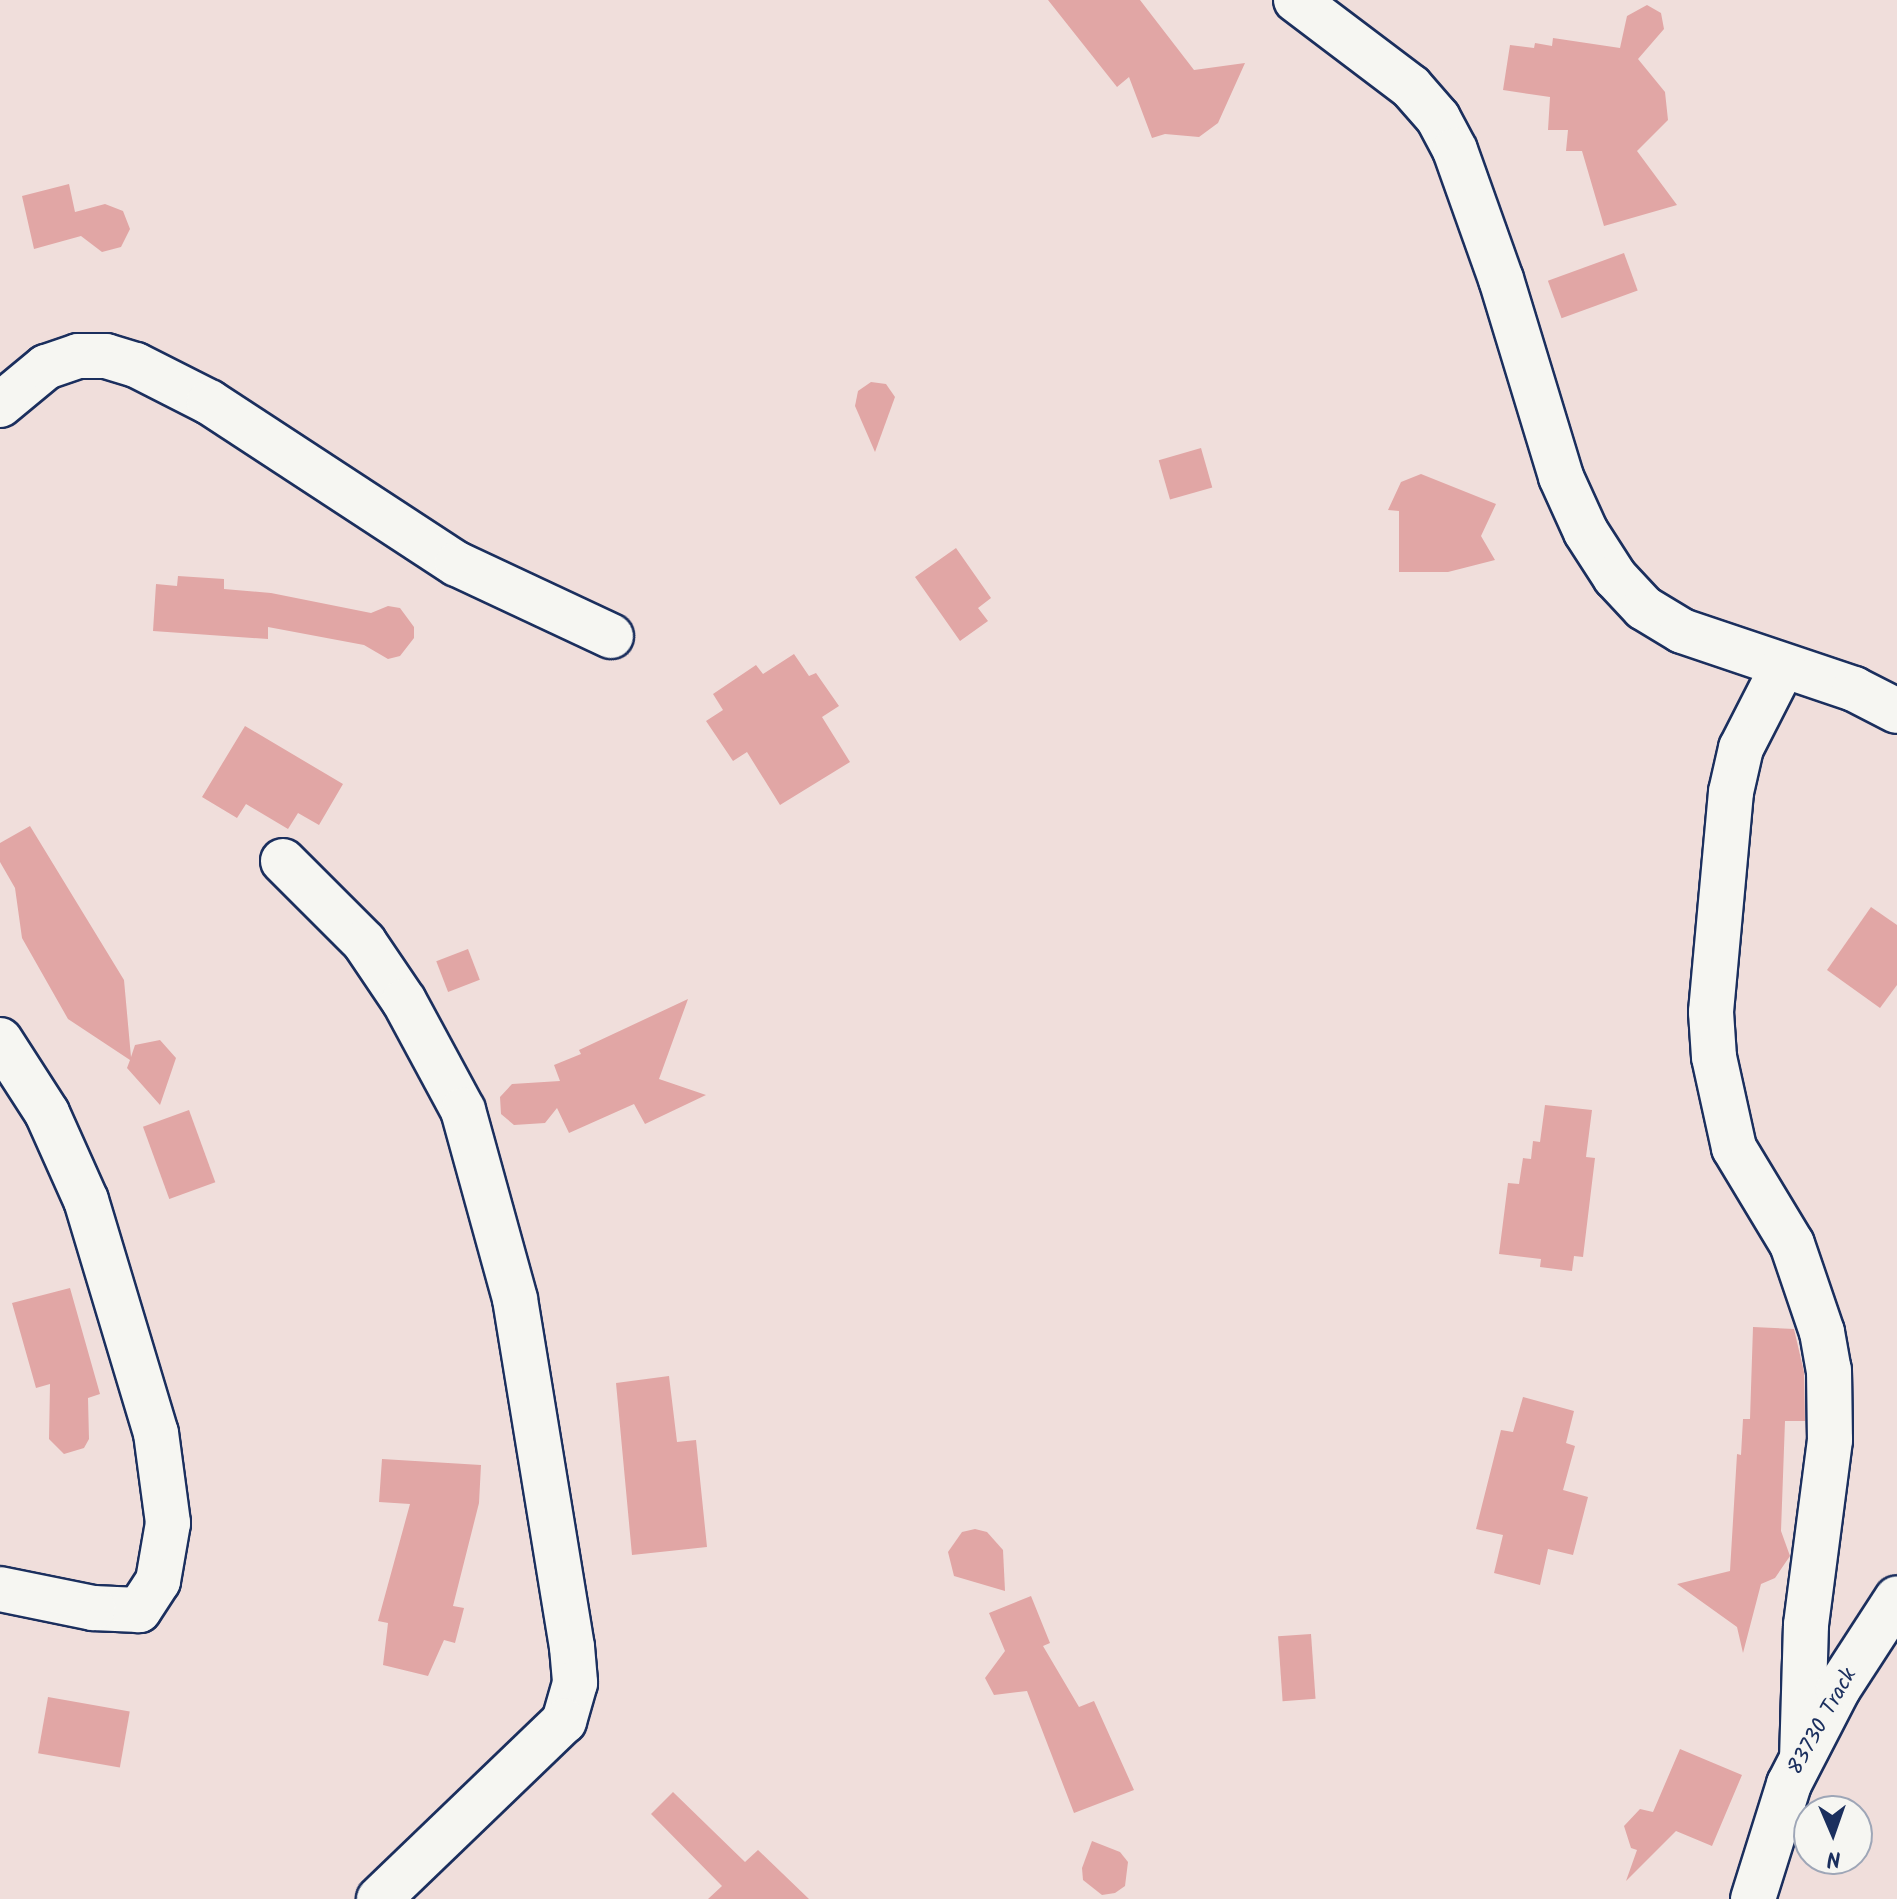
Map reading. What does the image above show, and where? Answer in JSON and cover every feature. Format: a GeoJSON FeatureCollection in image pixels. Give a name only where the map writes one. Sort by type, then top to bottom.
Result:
{"type":"FeatureCollection","features":[{"type":"Feature","properties":{"kind":"street"},"geometry":{"type":"LineString","coordinates":[[1296,0],[1411,87],[1438,118],[1455,150],[1501,279],[1561,477],[1586,532],[1615,577],[1644,608],[1682,631],[1854,689],[1897,711]]}},
{"type":"Feature","properties":{"kind":"street"},"geometry":{"type":"LineString","coordinates":[[0,405],[46,367],[78,356],[106,356],[136,365],[209,402],[457,564],[611,636]]}},
{"type":"Feature","properties":{"kind":"street"},"geometry":{"type":"LineString","coordinates":[[1783,666],[1741,748],[1731,792],[1711,1012],[1714,1057],[1734,1148],[1792,1244],[1822,1332],[1829,1370],[1830,1440],[1806,1625],[1802,1757]]}},
{"type":"Feature","properties":{"kind":"street"},"geometry":{"type":"LineString","coordinates":[[283,861],[364,942],[404,1001],[463,1110],[515,1299],[573,1659],[575,1683],[564,1721],[379,1899]]}},
{"type":"Feature","properties":{"kind":"street"},"geometry":{"type":"LineString","coordinates":[[0,1040],[47,1113],[86,1200],[156,1433],[168,1523],[158,1581],[139,1610],[93,1608],[0,1589]]}},
{"type":"Feature","properties":{"kind":"street","name":"83730 Track"},"geometry":{"type":"LineString","coordinates":[[1753,1899],[1763,1857],[1802,1757],[1838,1689],[1897,1598]]}},
{"type":"Feature","properties":{"kind":"building"},"geometry":{"type":"Polygon","coordinates":[[[1048,0],[1140,0],[1194,70],[1245,63],[1218,123],[1199,137],[1165,134],[1152,138],[1129,77],[1117,87],[1048,0]]]}},
{"type":"Feature","properties":{"kind":"building"},"geometry":{"type":"Polygon","coordinates":[[[1647,5],[1661,13],[1664,29],[1638,59],[1665,92],[1668,120],[1637,151],[1677,205],[1604,226],[1582,151],[1566,151],[1568,130],[1548,130],[1550,97],[1503,90],[1510,45],[1534,48],[1535,43],[1552,46],[1553,38],[1620,48],[1627,16],[1647,5]]]}},
{"type":"Feature","properties":{"kind":"building"},"geometry":{"type":"Polygon","coordinates":[[[69,184],[75,212],[105,204],[123,211],[130,229],[121,247],[102,252],[81,236],[34,249],[22,196],[69,184]]]}},
{"type":"Feature","properties":{"kind":"building"},"geometry":{"type":"Polygon","coordinates":[[[1624,253],[1638,291],[1562,318],[1548,281],[1624,253]]]}},
{"type":"Feature","properties":{"kind":"building"},"geometry":{"type":"Polygon","coordinates":[[[871,382],[886,384],[895,397],[875,452],[855,406],[858,391],[871,382]]]}},
{"type":"Feature","properties":{"kind":"building"},"geometry":{"type":"Polygon","coordinates":[[[1201,448],[1212,487],[1170,500],[1159,460],[1201,448]]]}},
{"type":"Feature","properties":{"kind":"building"},"geometry":{"type":"Polygon","coordinates":[[[1421,474],[1496,504],[1481,536],[1495,560],[1448,572],[1399,572],[1399,511],[1388,510],[1401,482],[1421,474]]]}},
{"type":"Feature","properties":{"kind":"building"},"geometry":{"type":"Polygon","coordinates":[[[956,548],[991,598],[978,608],[988,621],[960,641],[915,577],[956,548]]]}},
{"type":"Feature","properties":{"kind":"building"},"geometry":{"type":"Polygon","coordinates":[[[178,576],[224,579],[224,589],[271,593],[371,613],[388,606],[400,608],[414,627],[414,638],[400,656],[388,659],[364,645],[268,627],[268,639],[153,631],[156,584],[177,586],[178,576]]]}},
{"type":"Feature","properties":{"kind":"building"},"geometry":{"type":"Polygon","coordinates":[[[794,654],[809,676],[816,673],[839,706],[822,717],[850,762],[780,805],[747,752],[733,761],[706,721],[723,710],[713,694],[756,665],[763,674],[794,654]]]}},
{"type":"Feature","properties":{"kind":"building"},"geometry":{"type":"Polygon","coordinates":[[[245,726],[343,784],[319,825],[298,813],[288,829],[246,804],[237,818],[202,797],[245,726]]]}},
{"type":"Feature","properties":{"kind":"building"},"geometry":{"type":"Polygon","coordinates":[[[30,826],[124,980],[131,1057],[135,1045],[160,1040],[176,1058],[160,1105],[127,1068],[130,1060],[68,1019],[22,938],[15,888],[0,862],[0,843],[30,826]]]}},
{"type":"Feature","properties":{"kind":"building"},"geometry":{"type":"Polygon","coordinates":[[[1871,907],[1897,925],[1897,985],[1880,1008],[1827,970],[1871,907]]]}},
{"type":"Feature","properties":{"kind":"building"},"geometry":{"type":"Polygon","coordinates":[[[468,949],[480,980],[448,992],[436,961],[468,949]]]}},
{"type":"Feature","properties":{"kind":"building"},"geometry":{"type":"Polygon","coordinates":[[[688,999],[659,1079],[706,1095],[645,1124],[634,1104],[569,1133],[557,1108],[545,1123],[514,1125],[501,1114],[500,1097],[512,1084],[560,1081],[554,1065],[581,1054],[579,1050],[688,999]]]}},
{"type":"Feature","properties":{"kind":"building"},"geometry":{"type":"Polygon","coordinates":[[[1545,1105],[1592,1110],[1586,1157],[1595,1158],[1583,1257],[1574,1256],[1572,1271],[1540,1267],[1541,1259],[1499,1254],[1508,1183],[1519,1184],[1523,1158],[1531,1159],[1533,1141],[1540,1142],[1545,1105]]]}},
{"type":"Feature","properties":{"kind":"building"},"geometry":{"type":"Polygon","coordinates":[[[189,1110],[215,1182],[169,1199],[143,1127],[189,1110]]]}},
{"type":"Feature","properties":{"kind":"building"},"geometry":{"type":"Polygon","coordinates":[[[70,1288],[100,1394],[88,1398],[89,1439],[84,1448],[64,1454],[49,1439],[50,1384],[36,1388],[12,1303],[70,1288]]]}},
{"type":"Feature","properties":{"kind":"building"},"geometry":{"type":"Polygon","coordinates":[[[1753,1327],[1794,1329],[1804,1372],[1805,1421],[1785,1421],[1781,1531],[1790,1556],[1775,1578],[1761,1584],[1743,1653],[1737,1627],[1677,1584],[1730,1571],[1737,1454],[1741,1455],[1743,1419],[1750,1419],[1753,1327]]]}},
{"type":"Feature","properties":{"kind":"building"},"geometry":{"type":"Polygon","coordinates":[[[669,1376],[677,1442],[696,1440],[707,1547],[632,1555],[616,1383],[669,1376]]]}},
{"type":"Feature","properties":{"kind":"building"},"geometry":{"type":"Polygon","coordinates":[[[1523,1397],[1574,1411],[1566,1443],[1575,1446],[1563,1490],[1588,1497],[1573,1555],[1548,1549],[1540,1585],[1494,1573],[1503,1535],[1476,1529],[1501,1430],[1513,1432],[1523,1397]]]}},
{"type":"Feature","properties":{"kind":"building"},"geometry":{"type":"Polygon","coordinates":[[[382,1459],[481,1465],[479,1503],[453,1606],[464,1608],[455,1643],[444,1640],[428,1676],[383,1665],[388,1623],[378,1621],[410,1504],[379,1502],[382,1459]]]}},
{"type":"Feature","properties":{"kind":"building"},"geometry":{"type":"Polygon","coordinates":[[[975,1529],[987,1532],[1003,1550],[1005,1591],[954,1576],[948,1552],[962,1532],[975,1529]]]}},
{"type":"Feature","properties":{"kind":"building"},"geometry":{"type":"Polygon","coordinates":[[[1031,1596],[1050,1643],[1043,1646],[1079,1707],[1094,1701],[1134,1790],[1074,1813],[1027,1691],[994,1695],[985,1678],[1005,1651],[989,1613],[1031,1596]]]}},
{"type":"Feature","properties":{"kind":"building"},"geometry":{"type":"Polygon","coordinates":[[[1311,1634],[1316,1699],[1283,1701],[1278,1636],[1311,1634]]]}},
{"type":"Feature","properties":{"kind":"building"},"geometry":{"type":"Polygon","coordinates":[[[48,1697],[130,1711],[120,1768],[38,1753],[48,1697]]]}},
{"type":"Feature","properties":{"kind":"building"},"geometry":{"type":"Polygon","coordinates":[[[1680,1749],[1742,1775],[1712,1846],[1676,1831],[1626,1881],[1637,1850],[1631,1848],[1624,1826],[1640,1809],[1653,1812],[1680,1749]]]}},
{"type":"Feature","properties":{"kind":"building"},"geometry":{"type":"Polygon","coordinates":[[[673,1792],[745,1862],[758,1850],[809,1899],[708,1899],[722,1886],[651,1814],[673,1792]]]}},
{"type":"Feature","properties":{"kind":"building"},"geometry":{"type":"Polygon","coordinates":[[[1092,1841],[1120,1852],[1128,1862],[1125,1886],[1115,1893],[1102,1895],[1083,1880],[1082,1868],[1092,1841]]]}}]}
